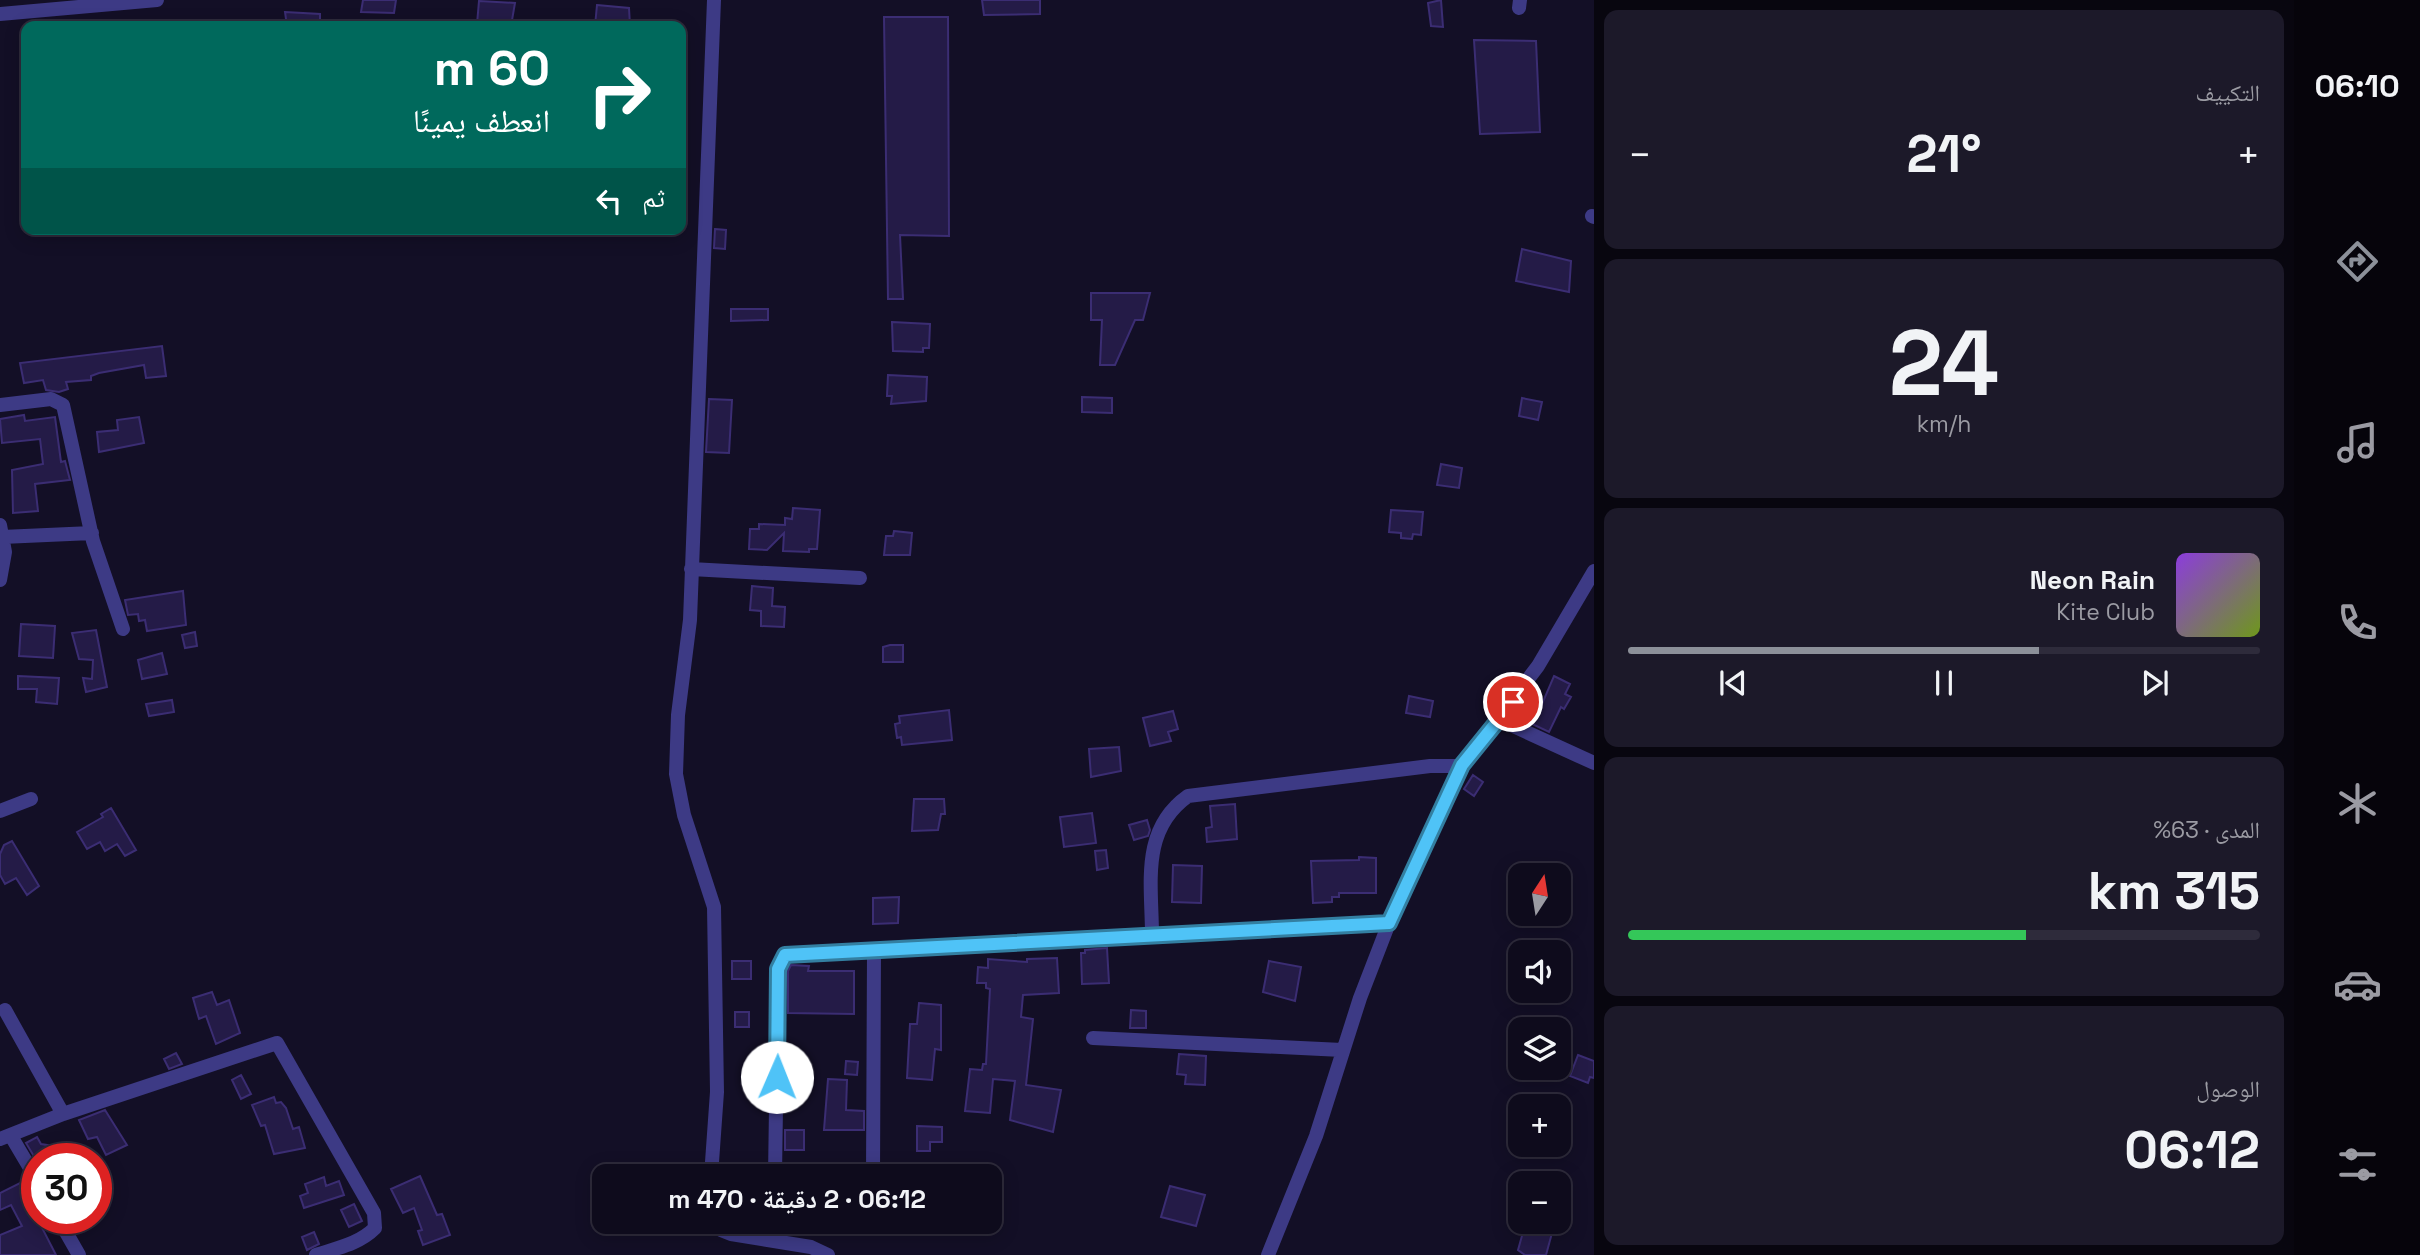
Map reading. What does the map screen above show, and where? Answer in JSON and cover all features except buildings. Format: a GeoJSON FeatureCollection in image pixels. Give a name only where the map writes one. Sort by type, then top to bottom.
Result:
{"type":"FeatureCollection","features":[{"type":"Feature","properties":{"kind":"street"},"geometry":{"type":"LineString","coordinates":[[0,14],[40,6],[157,0]]}},
{"type":"Feature","properties":{"kind":"street"},"geometry":{"type":"LineString","coordinates":[[712,1164],[717,1092],[714,907],[684,816],[676,774],[691,569],[714,0]]}},
{"type":"Feature","properties":{"kind":"street"},"geometry":{"type":"LineString","coordinates":[[0,405],[51,399],[63,405],[92,533],[123,629]]}},
{"type":"Feature","properties":{"kind":"street"},"geometry":{"type":"LineString","coordinates":[[0,580],[4,569],[1,531],[92,533]]}},
{"type":"Feature","properties":{"kind":"street"},"geometry":{"type":"LineString","coordinates":[[691,569],[859,578]]}},
{"type":"Feature","properties":{"kind":"street"},"geometry":{"type":"LineString","coordinates":[[1268,1255],[1316,1136],[1342,1050],[1389,923],[1462,765],[1500,720],[1538,666],[1594,571]]}},
{"type":"Feature","properties":{"kind":"street"},"geometry":{"type":"LineString","coordinates":[[1500,720],[1594,763]]}},
{"type":"Feature","properties":{"kind":"street"},"geometry":{"type":"LineString","coordinates":[[1152,936],[1155,838],[1164,820],[1188,796],[1430,766],[1462,765]]}},
{"type":"Feature","properties":{"kind":"street"},"geometry":{"type":"LineString","coordinates":[[0,811],[31,799]]}},
{"type":"Feature","properties":{"kind":"street"},"geometry":{"type":"LineString","coordinates":[[775,1164],[779,961],[785,955],[1389,923]]}},
{"type":"Feature","properties":{"kind":"street"},"geometry":{"type":"LineString","coordinates":[[873,1164],[874,952]]}},
{"type":"Feature","properties":{"kind":"street"},"geometry":{"type":"LineString","coordinates":[[5,1010],[63,1114]]}},
{"type":"Feature","properties":{"kind":"street"},"geometry":{"type":"LineString","coordinates":[[1093,1038],[1342,1050]]}},
{"type":"Feature","properties":{"kind":"street"},"geometry":{"type":"LineString","coordinates":[[21,1158],[6,1138],[63,1114],[277,1043],[374,1213],[375,1228],[357,1248],[316,1255]]}},
{"type":"Feature","properties":{"kind":"street"},"geometry":{"type":"LineString","coordinates":[[67,1234],[79,1255]]}},
{"type":"Feature","properties":{"kind":"street"},"geometry":{"type":"LineString","coordinates":[[731,1234],[811,1247],[828,1255]]}},
{"type":"Feature","properties":{"kind":"route"},"geometry":{"type":"LineString","coordinates":[[777,1077],[778,969],[779,961],[785,955],[1389,923],[1462,765],[1513,702]]}}]}
